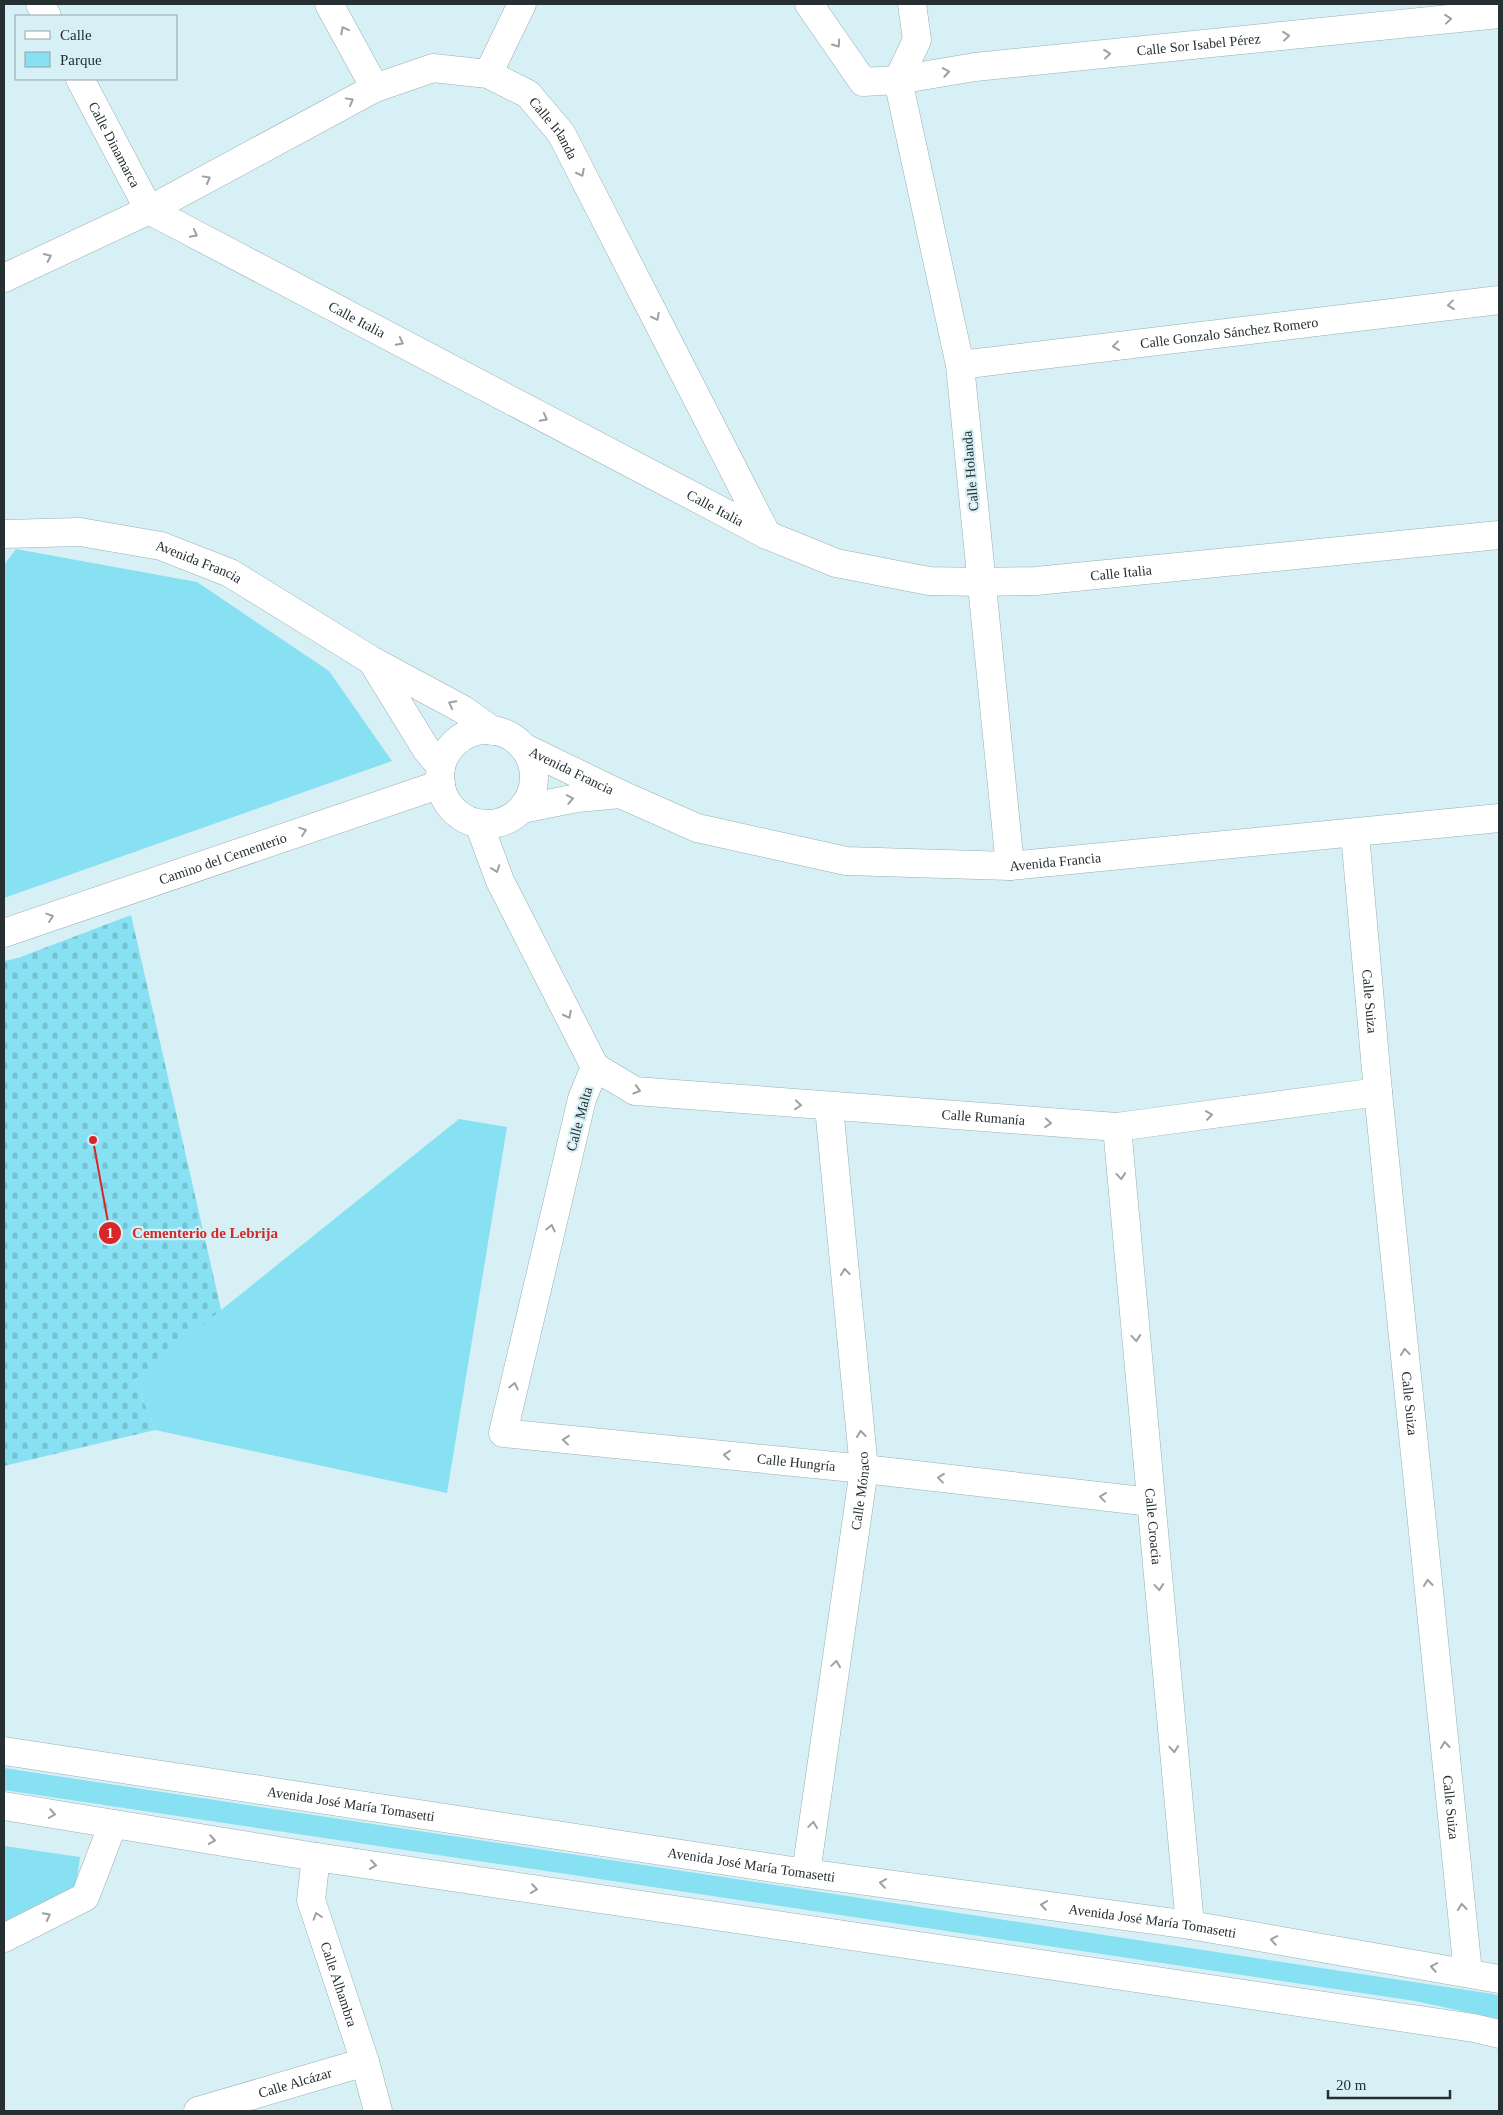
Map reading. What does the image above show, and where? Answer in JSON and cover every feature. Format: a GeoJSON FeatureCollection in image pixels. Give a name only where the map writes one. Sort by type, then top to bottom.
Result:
{"type":"FeatureCollection","features":[{"type":"Feature","properties":{"kind":"street"},"geometry":{"type":"LineString","coordinates":[[40,4],[46,15]]}},
{"type":"Feature","properties":{"kind":"street"},"geometry":{"type":"LineString","coordinates":[[329,4],[375,88]]}},
{"type":"Feature","properties":{"kind":"street"},"geometry":{"type":"LineString","coordinates":[[488,74],[522,4]]}},
{"type":"Feature","properties":{"kind":"street","name":"Calle Sor Isabel Pérez"},"geometry":{"type":"LineString","coordinates":[[809,4],[863,82],[898,80],[975,67],[1499,14]]}},
{"type":"Feature","properties":{"kind":"street"},"geometry":{"type":"LineString","coordinates":[[898,80],[917,40],[912,4]]}},
{"type":"Feature","properties":{"kind":"street","name":"Calle Irlanda"},"geometry":{"type":"LineString","coordinates":[[149,210],[375,88],[433,68],[488,74],[528,94],[561,133],[767,535]]}},
{"type":"Feature","properties":{"kind":"street","name":"Calle Dinamarca"},"geometry":{"type":"LineString","coordinates":[[81,80],[149,210]]}},
{"type":"Feature","properties":{"kind":"street","name":"Calle Holanda"},"geometry":{"type":"LineString","coordinates":[[898,80],[960,365],[980,582],[1010,866]]}},
{"type":"Feature","properties":{"kind":"street"},"geometry":{"type":"LineString","coordinates":[[4,278],[149,210]]}},
{"type":"Feature","properties":{"kind":"street","name":"Calle Italia"},"geometry":{"type":"LineString","coordinates":[[149,210],[767,535],[836,562],[930,581],[1036,581],[1499,535]]}},
{"type":"Feature","properties":{"kind":"street","name":"Calle Gonzalo Sánchez Romero"},"geometry":{"type":"LineString","coordinates":[[960,365],[1499,300]]}},
{"type":"Feature","properties":{"kind":"street","name":"Avenida Francia"},"geometry":{"type":"LineString","coordinates":[[4,534],[80,532],[161,546],[230,573],[371,660],[462,709],[493,731]]}},
{"type":"Feature","properties":{"kind":"street","name":"Avenida Francia"},"geometry":{"type":"LineString","coordinates":[[371,660],[441,776]]}},
{"type":"Feature","properties":{"kind":"street"},"geometry":{"type":"LineString","coordinates":[[493,731],[514,739],[523,746],[530,758],[534,771],[534,785],[530,798],[522,809],[509,819],[494,824],[479,824],[465,819],[454,810],[445,798],[441,776],[446,755],[455,744],[466,736],[479,732],[493,731]]}},
{"type":"Feature","properties":{"kind":"street","name":"Avenida Francia"},"geometry":{"type":"LineString","coordinates":[[523,746],[620,794],[697,828],[846,861],[1010,866],[1355,834],[1499,818]]}},
{"type":"Feature","properties":{"kind":"street","name":"Camino del Cementerio"},"geometry":{"type":"LineString","coordinates":[[4,933],[441,776]]}},
{"type":"Feature","properties":{"kind":"street","name":"Avenida Francia"},"geometry":{"type":"LineString","coordinates":[[522,809],[577,798],[620,794]]}},
{"type":"Feature","properties":{"kind":"street"},"geometry":{"type":"LineString","coordinates":[[479,824],[500,881],[595,1067]]}},
{"type":"Feature","properties":{"kind":"street","name":"Calle Suiza"},"geometry":{"type":"LineString","coordinates":[[1355,834],[1378,1092],[1468,1972]]}},
{"type":"Feature","properties":{"kind":"street","name":"Calle Rumanía"},"geometry":{"type":"LineString","coordinates":[[595,1067],[635,1091],[1117,1128],[1378,1092]]}},
{"type":"Feature","properties":{"kind":"street","name":"Calle Malta"},"geometry":{"type":"LineString","coordinates":[[503,1434],[582,1099],[595,1067]]}},
{"type":"Feature","properties":{"kind":"street","name":"Calle Mónaco"},"geometry":{"type":"LineString","coordinates":[[806,1873],[864,1469],[829,1107]]}},
{"type":"Feature","properties":{"kind":"street","name":"Calle Croacia"},"geometry":{"type":"LineString","coordinates":[[1117,1128],[1190,1926]]}},
{"type":"Feature","properties":{"kind":"street","name":"Calle Hungría"},"geometry":{"type":"LineString","coordinates":[[503,1434],[864,1469],[1151,1502]]}},
{"type":"Feature","properties":{"kind":"street","name":"Avenida José María Tomasetti"},"geometry":{"type":"LineString","coordinates":[[4,1751],[806,1873],[1190,1926],[1468,1972],[1499,1980]]}},
{"type":"Feature","properties":{"kind":"street"},"geometry":{"type":"LineString","coordinates":[[4,1806],[316,1857],[1454,2025],[1499,2034]]}},
{"type":"Feature","properties":{"kind":"street"},"geometry":{"type":"LineString","coordinates":[[4,1938],[85,1897],[113,1824]]}},
{"type":"Feature","properties":{"kind":"street","name":"Calle Alhambra"},"geometry":{"type":"LineString","coordinates":[[316,1857],[311,1900],[365,2062],[378,2111]]}},
{"type":"Feature","properties":{"kind":"street","name":"Calle Alcázar"},"geometry":{"type":"LineString","coordinates":[[198,2111],[365,2062]]}},
{"type":"Feature","properties":{"kind":"green space"},"geometry":{"type":"Polygon","coordinates":[[[16,549],[197,582],[329,671],[392,761],[4,898],[4,565],[16,549]]]}},
{"type":"Feature","properties":{"kind":"green space"},"geometry":{"type":"Polygon","coordinates":[[[131,915],[223,1318],[135,1379],[155,1430],[4,1466],[4,961],[18,958],[131,915]]]}},
{"type":"Feature","properties":{"kind":"green space"},"geometry":{"type":"Polygon","coordinates":[[[459,1119],[507,1127],[447,1493],[155,1430],[135,1379],[459,1119]]]}},
{"type":"Feature","properties":{"kind":"green space"},"geometry":{"type":"Polygon","coordinates":[[[4,1768],[1493,1994],[1499,1996],[1499,2019],[1415,2001],[4,1790],[4,1768]]]}},
{"type":"Feature","properties":{"kind":"green space"},"geometry":{"type":"Polygon","coordinates":[[[4,1846],[80,1857],[76,1887],[4,1924],[4,1846]]]}},
{"type":"Feature","properties":{"kind":"place","name":"Cementerio de Lebrija"},"geometry":{"type":"Point","coordinates":[93,1140]}}]}
